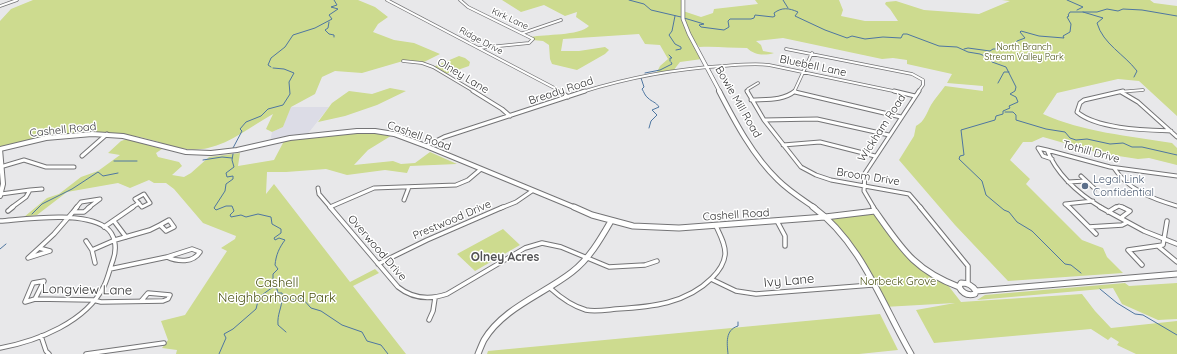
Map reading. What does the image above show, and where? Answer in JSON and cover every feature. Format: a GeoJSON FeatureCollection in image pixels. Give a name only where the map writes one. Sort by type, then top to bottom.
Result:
{"type":"FeatureCollection","features":[{"type":"Feature","properties":{"kind":"street"},"geometry":{"type":"LineString","coordinates":[[0,6],[17,0]]}},
{"type":"Feature","properties":{"kind":"street","name":"Ridge Drive"},"geometry":{"type":"LineString","coordinates":[[387,0],[568,97]]}},
{"type":"Feature","properties":{"kind":"street","name":"Kirk Lane"},"geometry":{"type":"LineString","coordinates":[[460,0],[466,6],[533,39],[529,43],[479,48]]}},
{"type":"Feature","properties":{"kind":"street","name":"Bowie Mill Road"},"geometry":{"type":"LineString","coordinates":[[683,0],[683,18],[688,34],[737,126],[770,172],[787,189],[825,217],[845,239],[911,354]]}},
{"type":"Feature","properties":{"kind":"street"},"geometry":{"type":"LineString","coordinates":[[523,33],[561,20]]}},
{"type":"Feature","properties":{"kind":"street","name":"Wickham Road"},"geometry":{"type":"LineString","coordinates":[[786,49],[916,75],[924,82],[865,173],[864,186]]}},
{"type":"Feature","properties":{"kind":"street"},"geometry":{"type":"LineString","coordinates":[[795,92],[812,53]]}},
{"type":"Feature","properties":{"kind":"street","name":"Olney Lane"},"geometry":{"type":"LineString","coordinates":[[403,62],[422,63],[433,67],[502,109],[510,116]]}},
{"type":"Feature","properties":{"kind":"street","name":"Bluebell Lane"},"geometry":{"type":"LineString","coordinates":[[706,67],[766,64],[915,96]]}},
{"type":"Feature","properties":{"kind":"street","name":"Bready Road"},"geometry":{"type":"LineString","coordinates":[[426,146],[444,137],[631,78],[706,67]]}},
{"type":"Feature","properties":{"kind":"street"},"geometry":{"type":"LineString","coordinates":[[758,83],[747,90],[751,100],[783,97],[795,92],[901,117]]}},
{"type":"Feature","properties":{"kind":"street"},"geometry":{"type":"LineString","coordinates":[[1143,90],[1120,92],[1084,100],[1080,103],[1077,110],[1083,118],[1097,122],[1153,131],[1171,131]]}},
{"type":"Feature","properties":{"kind":"street"},"geometry":{"type":"LineString","coordinates":[[1120,92],[1138,102],[1177,137]]}},
{"type":"Feature","properties":{"kind":"street","name":"Broom Drive"},"geometry":{"type":"LineString","coordinates":[[751,100],[796,163],[809,172],[830,180],[899,190],[909,194],[968,266],[968,284]]}},
{"type":"Feature","properties":{"kind":"street"},"geometry":{"type":"LineString","coordinates":[[764,120],[817,119],[889,135]]}},
{"type":"Feature","properties":{"kind":"street","name":"Cashell Road"},"geometry":{"type":"LineString","coordinates":[[0,149],[54,137],[79,134],[107,134],[133,138],[195,153],[226,152],[284,139],[360,131],[375,131],[394,134],[426,146],[592,215],[633,226],[657,228],[716,226],[825,217],[875,211]]}},
{"type":"Feature","properties":{"kind":"street"},"geometry":{"type":"LineString","coordinates":[[82,156],[107,134]]}},
{"type":"Feature","properties":{"kind":"street"},"geometry":{"type":"LineString","coordinates":[[783,145],[820,142],[875,156]]}},
{"type":"Feature","properties":{"kind":"street"},"geometry":{"type":"LineString","coordinates":[[1047,150],[1038,148],[1043,156],[1052,159]]}},
{"type":"Feature","properties":{"kind":"street"},"geometry":{"type":"LineString","coordinates":[[0,149],[3,184],[0,195],[42,189]]}},
{"type":"Feature","properties":{"kind":"street","name":"Tothill Drive"},"geometry":{"type":"LineString","coordinates":[[1047,150],[1054,166],[1068,182],[1108,212],[1126,223],[1164,240],[1177,244]]}},
{"type":"Feature","properties":{"kind":"street","name":"Tothill Drive"},"geometry":{"type":"LineString","coordinates":[[1047,150],[1114,168],[1177,176]]}},
{"type":"Feature","properties":{"kind":"street"},"geometry":{"type":"LineString","coordinates":[[1,167],[24,160],[46,167],[74,167]]}},
{"type":"Feature","properties":{"kind":"street"},"geometry":{"type":"LineString","coordinates":[[1114,168],[1123,180],[1141,192],[1177,206]]}},
{"type":"Feature","properties":{"kind":"street"},"geometry":{"type":"LineString","coordinates":[[330,207],[374,188],[456,185],[468,180],[481,169]]}},
{"type":"Feature","properties":{"kind":"street"},"geometry":{"type":"LineString","coordinates":[[1081,176],[1095,189]]}},
{"type":"Feature","properties":{"kind":"street"},"geometry":{"type":"LineString","coordinates":[[1068,182],[1086,181]]}},
{"type":"Feature","properties":{"kind":"street"},"geometry":{"type":"LineString","coordinates":[[864,186],[875,211],[916,265],[935,278],[958,287],[961,291],[968,295],[974,295],[976,291],[1042,287],[1177,274]]}},
{"type":"Feature","properties":{"kind":"street"},"geometry":{"type":"LineString","coordinates":[[404,200],[409,187]]}},
{"type":"Feature","properties":{"kind":"street","name":"Overwood Drive"},"geometry":{"type":"LineString","coordinates":[[318,188],[319,194],[404,293],[420,298],[435,298],[447,294],[525,248],[535,244],[552,244],[603,266],[612,267],[645,265],[657,261]]}},
{"type":"Feature","properties":{"kind":"street"},"geometry":{"type":"LineString","coordinates":[[8,211],[26,197],[30,190]]}},
{"type":"Feature","properties":{"kind":"street","name":"Prestwood Drive"},"geometry":{"type":"LineString","coordinates":[[378,264],[427,240],[516,202],[532,191]]}},
{"type":"Feature","properties":{"kind":"street"},"geometry":{"type":"LineString","coordinates":[[39,248],[50,251],[28,258],[54,234],[81,202],[100,199],[84,212],[73,212]]}},
{"type":"Feature","properties":{"kind":"street"},"geometry":{"type":"LineString","coordinates":[[1093,201],[1065,204],[1096,234]]}},
{"type":"Feature","properties":{"kind":"street"},"geometry":{"type":"LineString","coordinates":[[104,226],[114,221],[139,203]]}},
{"type":"Feature","properties":{"kind":"street"},"geometry":{"type":"LineString","coordinates":[[1108,212],[1119,206],[1130,211],[1122,217]]}},
{"type":"Feature","properties":{"kind":"street"},"geometry":{"type":"LineString","coordinates":[[866,212],[880,217]]}},
{"type":"Feature","properties":{"kind":"street"},"geometry":{"type":"LineString","coordinates":[[0,221],[67,218],[86,219],[104,226],[115,240],[114,254],[104,286],[93,300],[70,320],[41,336],[15,346],[0,348]]}},
{"type":"Feature","properties":{"kind":"street"},"geometry":{"type":"LineString","coordinates":[[114,221],[126,237]]}},
{"type":"Feature","properties":{"kind":"street"},"geometry":{"type":"LineString","coordinates":[[478,354],[486,336],[493,328],[573,271],[586,258],[597,244],[611,221]]}},
{"type":"Feature","properties":{"kind":"street"},"geometry":{"type":"LineString","coordinates":[[777,221],[785,236],[785,246]]}},
{"type":"Feature","properties":{"kind":"street"},"geometry":{"type":"LineString","coordinates":[[1142,265],[1128,250],[1160,247],[1163,245],[1167,221]]}},
{"type":"Feature","properties":{"kind":"street"},"geometry":{"type":"LineString","coordinates":[[1089,227],[1122,225],[1126,223]]}},
{"type":"Feature","properties":{"kind":"street"},"geometry":{"type":"LineString","coordinates":[[92,250],[115,240],[150,230],[160,224]]}},
{"type":"Feature","properties":{"kind":"street"},"geometry":{"type":"LineString","coordinates":[[550,288],[571,306],[591,311],[660,305],[675,302],[696,293],[711,280],[722,265],[725,256],[716,226]]}},
{"type":"Feature","properties":{"kind":"street"},"geometry":{"type":"LineString","coordinates":[[86,241],[92,250],[95,263]]}},
{"type":"Feature","properties":{"kind":"street"},"geometry":{"type":"LineString","coordinates":[[1160,247],[1177,262]]}},
{"type":"Feature","properties":{"kind":"street"},"geometry":{"type":"LineString","coordinates":[[110,269],[167,257],[192,249],[200,252],[197,257],[190,260],[170,259],[167,257]]}},
{"type":"Feature","properties":{"kind":"street","name":"Ivy Lane"},"geometry":{"type":"LineString","coordinates":[[711,280],[736,291],[756,294],[872,284]]}},
{"type":"Feature","properties":{"kind":"street","name":"Longview Lane"},"geometry":{"type":"LineString","coordinates":[[35,300],[44,281],[33,283],[25,302],[35,300],[93,300],[101,302],[165,300],[170,295],[148,293],[142,300]]}},
{"type":"Feature","properties":{"kind":"street"},"geometry":{"type":"LineString","coordinates":[[958,287],[961,283],[968,284],[974,287],[976,291]]}},
{"type":"Feature","properties":{"kind":"street"},"geometry":{"type":"LineString","coordinates":[[430,320],[435,298]]}},
{"type":"Feature","properties":{"kind":"street"},"geometry":{"type":"LineString","coordinates":[[41,336],[46,351],[49,354]]}},
{"type":"Feature","properties":{"kind":"street"},"geometry":{"type":"LineString","coordinates":[[86,354],[106,353],[164,343]]}},
{"type":"Feature","properties":{"kind":"shaded area"},"geometry":{"type":"Polygon","coordinates":[[[290,107],[329,107],[306,136],[270,142],[272,132],[283,127],[290,107]]]}},
{"type":"Feature","properties":{"kind":"green space"},"geometry":{"type":"Polygon","coordinates":[[[33,0],[358,0],[375,7],[388,17],[378,24],[373,32],[394,40],[414,43],[440,54],[422,63],[403,61],[362,73],[335,71],[322,77],[315,94],[291,107],[283,127],[272,132],[266,129],[273,114],[233,138],[217,146],[208,148],[179,148],[133,136],[99,133],[49,137],[0,147],[0,21],[11,9],[33,0]]]}},
{"type":"Feature","properties":{"kind":"green space","name":"North Branch Stream Valley Park"},"geometry":{"type":"Polygon","coordinates":[[[502,0],[683,0],[683,11],[701,17],[713,13],[714,9],[758,4],[755,0],[839,0],[843,10],[841,16],[865,21],[898,21],[885,4],[886,2],[896,1],[924,10],[979,14],[1010,1],[1002,0],[1150,0],[1154,3],[1177,6],[1177,116],[1139,81],[1118,79],[1057,93],[1043,114],[1090,129],[1172,143],[1177,148],[1177,165],[1149,158],[1138,159],[1099,153],[1043,137],[1032,142],[1023,142],[1010,160],[1030,179],[1026,184],[1082,240],[1103,248],[1107,257],[1123,273],[1008,281],[955,225],[899,160],[914,136],[916,126],[923,120],[933,102],[945,86],[983,91],[983,86],[947,83],[952,74],[907,64],[907,60],[893,58],[882,59],[783,38],[756,41],[761,45],[763,51],[774,53],[767,54],[759,54],[747,48],[699,47],[698,45],[695,45],[702,59],[680,62],[673,71],[656,74],[660,66],[668,59],[660,45],[645,44],[639,34],[563,39],[561,51],[579,51],[605,47],[609,50],[605,54],[577,70],[552,64],[549,45],[543,41],[533,40],[531,37],[578,32],[589,26],[576,17],[577,12],[565,16],[544,5],[521,12],[502,0]]]}},
{"type":"Feature","properties":{"kind":"green space"},"geometry":{"type":"Polygon","coordinates":[[[459,56],[470,62],[469,66],[446,74],[433,67],[459,56]]]}},
{"type":"Feature","properties":{"kind":"green space"},"geometry":{"type":"Polygon","coordinates":[[[390,88],[406,91],[377,105],[345,116],[318,122],[332,103],[349,91],[372,94],[390,88]]]}},
{"type":"Feature","properties":{"kind":"green space","name":"Cashell Neighborhood Park"},"geometry":{"type":"Polygon","coordinates":[[[357,131],[394,134],[368,150],[354,165],[393,161],[401,164],[415,163],[430,152],[457,164],[410,166],[407,173],[385,170],[347,175],[326,169],[267,172],[266,194],[274,184],[350,282],[375,269],[379,273],[353,286],[406,354],[176,354],[177,350],[162,348],[168,340],[161,321],[185,315],[227,251],[221,248],[235,239],[236,236],[203,223],[174,189],[166,183],[154,183],[149,180],[130,188],[118,183],[67,192],[37,215],[24,217],[47,198],[59,194],[81,177],[98,171],[120,155],[108,153],[121,141],[127,139],[162,149],[156,153],[158,157],[179,162],[182,166],[172,175],[184,177],[191,173],[209,157],[240,153],[238,166],[274,160],[284,141],[290,138],[357,131]]]}},
{"type":"Feature","properties":{"kind":"green space","name":"Norbeck Grove"},"geometry":{"type":"Polygon","coordinates":[[[875,211],[916,265],[923,271],[947,284],[961,302],[1082,294],[1111,328],[1177,321],[1177,354],[1136,354],[1117,345],[1119,342],[1111,337],[1108,340],[1091,329],[934,343],[916,310],[955,303],[884,307],[854,254],[825,217],[875,211]]]}},
{"type":"Feature","properties":{"kind":"green space"},"geometry":{"type":"Polygon","coordinates":[[[503,229],[520,245],[475,271],[457,254],[503,229]]]}},
{"type":"Feature","properties":{"kind":"green space"},"geometry":{"type":"Polygon","coordinates":[[[1125,283],[1129,286],[1177,283],[1177,319],[1158,320],[1122,304],[1113,288],[977,300],[985,295],[1125,283]]]}},
{"type":"Feature","properties":{"kind":"green space"},"geometry":{"type":"Polygon","coordinates":[[[880,314],[898,350],[859,354],[487,354],[488,351],[880,314]]]}},
{"type":"Feature","properties":{"kind":"waterway"},"geometry":{"type":"LineString","coordinates":[[271,67],[268,65],[271,58],[285,47],[293,35],[315,28],[332,19],[329,15],[338,9],[331,7],[337,5],[334,0]]}},
{"type":"Feature","properties":{"kind":"waterway"},"geometry":{"type":"LineString","coordinates":[[629,0],[644,4],[651,10],[681,17]]}},
{"type":"Feature","properties":{"kind":"waterway"},"geometry":{"type":"LineString","coordinates":[[783,0],[788,8]]}},
{"type":"Feature","properties":{"kind":"waterway"},"geometry":{"type":"LineString","coordinates":[[1067,0],[1083,7],[1077,10]]}},
{"type":"Feature","properties":{"kind":"waterway"},"geometry":{"type":"LineString","coordinates":[[684,18],[704,24],[699,25],[701,27],[724,30],[729,27],[728,21],[730,19],[751,19],[754,18],[755,15],[773,17],[775,16],[774,13],[777,11],[789,9],[798,12],[795,16],[825,30],[847,38],[852,36],[865,39],[883,37],[901,38],[903,34],[907,34],[939,46],[957,47],[968,52],[980,54],[989,58],[992,62],[1006,67],[1008,72]]}},
{"type":"Feature","properties":{"kind":"waterway"},"geometry":{"type":"LineString","coordinates":[[1083,12],[1097,12],[1107,9],[1118,11],[1123,9],[1142,10],[1177,16]]}},
{"type":"Feature","properties":{"kind":"waterway"},"geometry":{"type":"LineString","coordinates":[[964,49],[968,48],[990,51],[993,49],[1003,49],[1004,47],[1013,46],[1017,41],[1025,38],[1020,32],[1021,31],[1039,36],[1064,38],[1063,36],[1070,32],[1071,24],[1067,17],[1069,16],[1068,15],[1070,12],[1083,12]]}},
{"type":"Feature","properties":{"kind":"waterway"},"geometry":{"type":"LineString","coordinates":[[1083,12],[1103,18],[1097,23],[1100,30],[1109,43],[1137,71],[1134,77]]}},
{"type":"Feature","properties":{"kind":"waterway"},"geometry":{"type":"LineString","coordinates":[[675,16],[672,31],[669,35],[675,44],[681,47],[681,49],[676,50]]}},
{"type":"Feature","properties":{"kind":"waterway"},"geometry":{"type":"LineString","coordinates":[[329,22],[328,28],[325,30],[329,34],[334,35],[334,37]]}},
{"type":"Feature","properties":{"kind":"waterway"},"geometry":{"type":"LineString","coordinates":[[669,55],[672,58],[670,58],[670,61]]}},
{"type":"Feature","properties":{"kind":"waterway"},"geometry":{"type":"LineString","coordinates":[[645,73],[660,70],[672,64],[671,62]]}},
{"type":"Feature","properties":{"kind":"waterway"},"geometry":{"type":"LineString","coordinates":[[233,148],[242,131],[240,129],[246,122],[261,116],[268,109],[283,105],[290,94],[289,82],[294,73],[284,69],[273,68]]}},
{"type":"Feature","properties":{"kind":"waterway"},"geometry":{"type":"LineString","coordinates":[[998,83],[1004,72],[1008,72]]}},
{"type":"Feature","properties":{"kind":"waterway"},"geometry":{"type":"LineString","coordinates":[[1008,72],[1016,87],[1015,91],[1010,94],[1016,97],[1018,102],[1009,106],[1010,108],[1003,111],[1003,114],[996,116],[995,120],[961,130],[964,155],[960,156],[959,159],[982,181],[986,195],[1004,210],[1009,212],[1017,222],[1032,231],[1065,264],[1071,265],[1081,273]]}},
{"type":"Feature","properties":{"kind":"waterway"},"geometry":{"type":"LineString","coordinates":[[641,78],[644,87],[642,89],[645,95],[659,107],[652,110],[657,115],[651,121],[649,128]]}},
{"type":"Feature","properties":{"kind":"waterway"},"geometry":{"type":"LineString","coordinates":[[1005,112],[1013,112],[1016,115],[1016,120],[1046,129],[1065,132],[1070,138],[1076,140],[1087,139],[1110,144],[1123,143],[1132,147],[1142,147],[1177,155]]}},
{"type":"Feature","properties":{"kind":"waterway"},"geometry":{"type":"LineString","coordinates":[[233,154],[232,160],[234,167],[226,173],[227,177],[233,176],[233,179],[226,184],[225,191],[214,208],[216,210],[226,206],[232,206],[234,211],[230,215],[231,217],[241,215],[246,217],[258,214],[271,217],[272,224],[281,229],[281,233],[274,238],[275,240],[279,238],[285,240],[279,249],[276,258],[275,265],[278,269],[273,274],[273,287]]}},
{"type":"Feature","properties":{"kind":"waterway"},"geometry":{"type":"LineString","coordinates":[[203,160],[222,157],[232,158]]}},
{"type":"Feature","properties":{"kind":"waterway"},"geometry":{"type":"LineString","coordinates":[[114,161],[137,161]]}},
{"type":"Feature","properties":{"kind":"waterway"},"geometry":{"type":"LineString","coordinates":[[32,214],[42,204],[72,189],[98,172],[103,176],[118,173]]}},
{"type":"Feature","properties":{"kind":"waterway"},"geometry":{"type":"LineString","coordinates":[[0,249],[6,244]]}},
{"type":"Feature","properties":{"kind":"waterway"},"geometry":{"type":"LineString","coordinates":[[219,354],[226,338],[224,334],[233,329],[256,309],[259,297],[273,287]]}},
{"type":"Feature","properties":{"kind":"waterway"},"geometry":{"type":"LineString","coordinates":[[273,287],[277,289],[278,293],[282,293],[283,298],[295,300],[302,298],[311,308],[321,311],[342,325],[362,332],[367,341],[381,345],[388,354]]}},
{"type":"Feature","properties":{"kind":"waterway"},"geometry":{"type":"LineString","coordinates":[[1100,289],[1117,303],[1135,314],[1143,315],[1177,335]]}},
{"type":"Feature","properties":{"kind":"waterway"},"geometry":{"type":"LineString","coordinates":[[282,298],[278,325],[286,332]]}},
{"type":"Feature","properties":{"kind":"waterway"},"geometry":{"type":"LineString","coordinates":[[728,354],[728,337],[731,331],[738,326],[738,322]]}},
{"type":"Feature","properties":{"kind":"place","name":"Legal Link Confidential"},"geometry":{"type":"Point","coordinates":[1085,186]}},
{"type":"Feature","properties":{"kind":"district","name":"Olney Acres"},"geometry":{"type":"Point","coordinates":[505,257]}}]}
